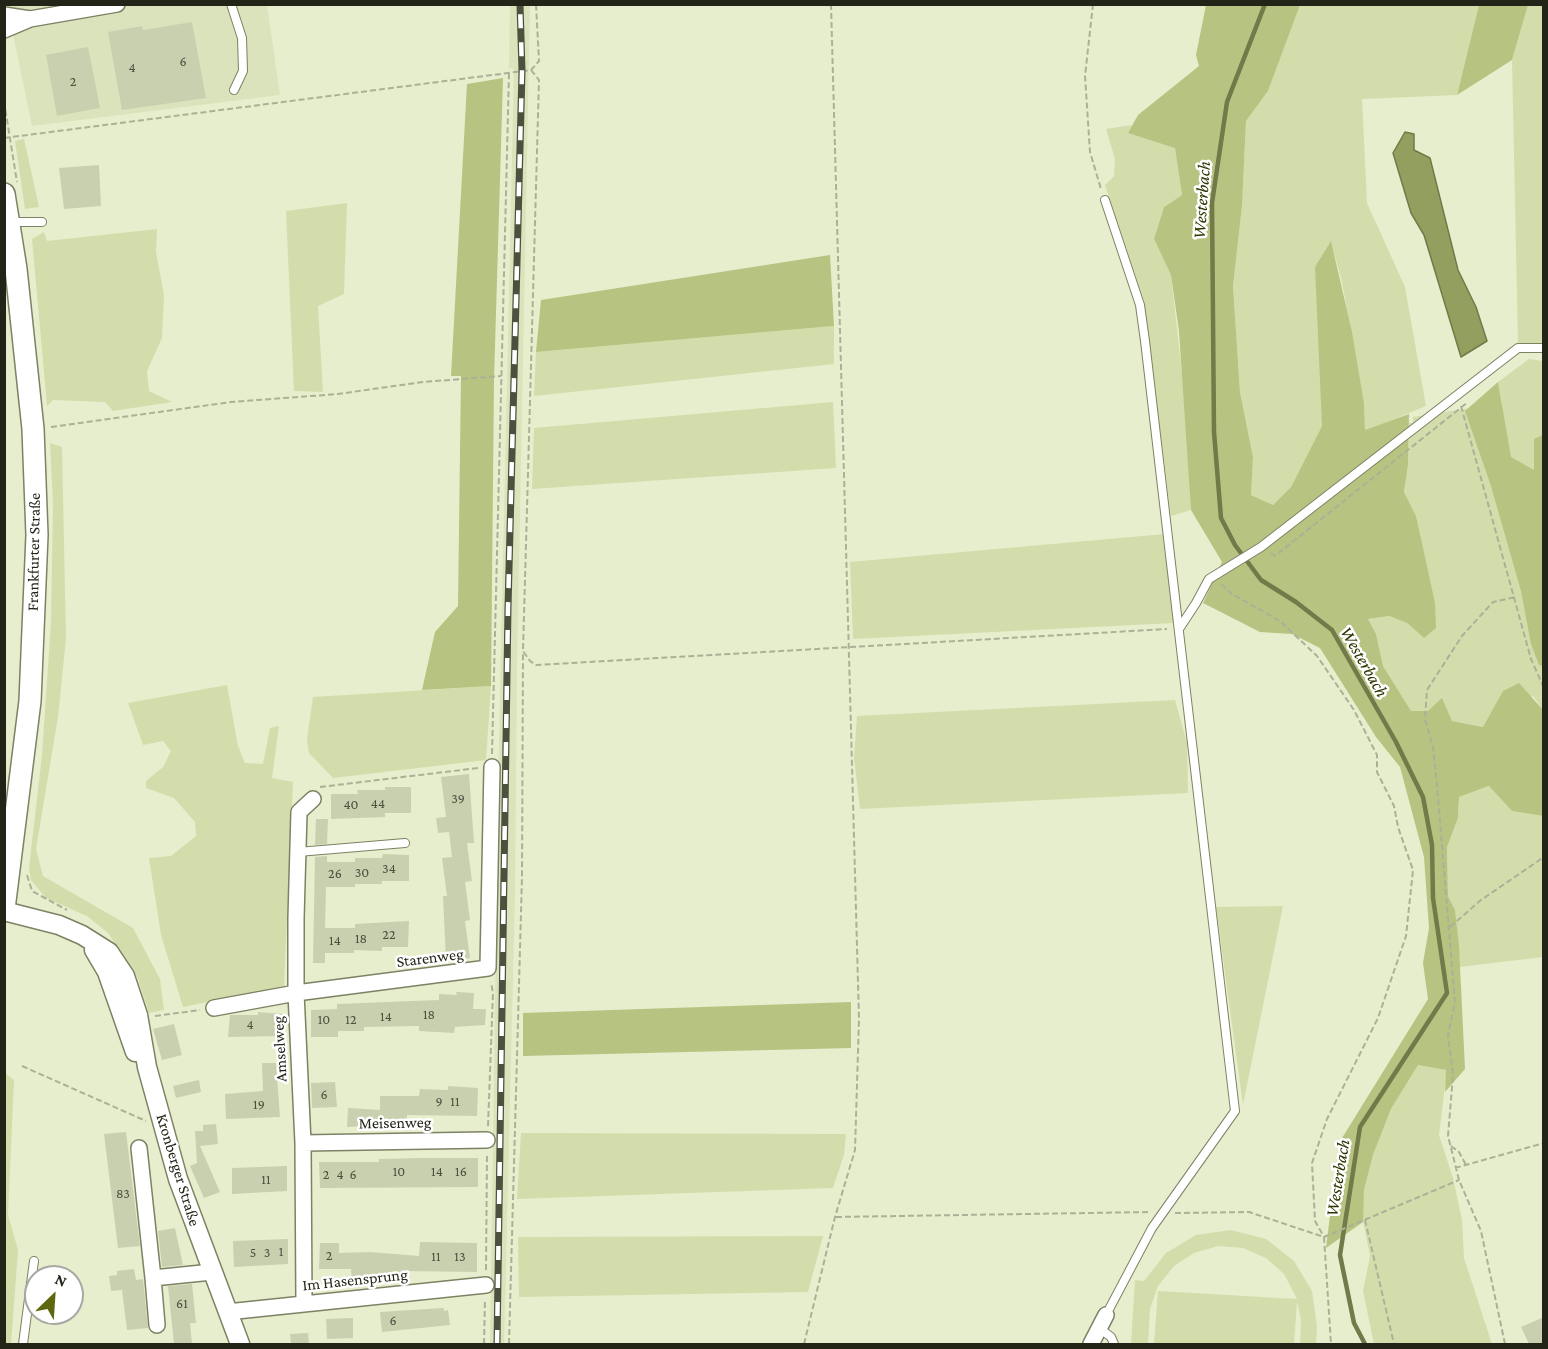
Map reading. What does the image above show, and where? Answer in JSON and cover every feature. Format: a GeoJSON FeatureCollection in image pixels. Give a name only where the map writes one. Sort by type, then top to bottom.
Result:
{"type":"FeatureCollection","features":[{"type":"Feature","properties":{"kind":"main road","name":"Frankfurter Straße"},"geometry":{"type":"LineString","coordinates":[[4,194],[33,429],[37,535],[30,702],[4,910]]}},
{"type":"Feature","properties":{"kind":"street"},"geometry":{"type":"LineString","coordinates":[[4,30],[30,19],[117,4]]}},
{"type":"Feature","properties":{"kind":"street"},"geometry":{"type":"LineString","coordinates":[[4,15],[30,19]]}},
{"type":"Feature","properties":{"kind":"street","name":"Starenweg"},"geometry":{"type":"LineString","coordinates":[[214,1008],[296,993],[488,968],[492,767]]}},
{"type":"Feature","properties":{"kind":"street","name":"Amselweg"},"geometry":{"type":"LineString","coordinates":[[304,1304],[303,1143],[296,993],[298,852],[299,812],[312,799]]}},
{"type":"Feature","properties":{"kind":"street","name":"Kronberger Straße"},"geometry":{"type":"LineString","coordinates":[[4,910],[59,925],[82,934],[109,952],[125,976],[138,1015],[147,1067],[178,1179],[240,1344]]}},
{"type":"Feature","properties":{"kind":"street","name":"Meisenweg"},"geometry":{"type":"LineString","coordinates":[[303,1143],[487,1140]]}},
{"type":"Feature","properties":{"kind":"street","name":"Kronberger Straße"},"geometry":{"type":"LineString","coordinates":[[139,1148],[157,1325]]}},
{"type":"Feature","properties":{"kind":"street"},"geometry":{"type":"LineString","coordinates":[[153,1278],[212,1272]]}},
{"type":"Feature","properties":{"kind":"street","name":"Im Hasensprung"},"geometry":{"type":"LineString","coordinates":[[227,1312],[486,1285]]}},
{"type":"Feature","properties":{"kind":"street"},"geometry":{"type":"LineString","coordinates":[[1091,1344],[1102,1322]]}},
{"type":"Feature","properties":{"kind":"lane"},"geometry":{"type":"LineString","coordinates":[[231,4],[242,38],[243,71],[234,90]]}},
{"type":"Feature","properties":{"kind":"lane"},"geometry":{"type":"LineString","coordinates":[[1105,200],[1140,304],[1235,1111],[1152,1228],[1102,1322],[1114,1344]]}},
{"type":"Feature","properties":{"kind":"lane"},"geometry":{"type":"LineString","coordinates":[[9,222],[42,222]]}},
{"type":"Feature","properties":{"kind":"lane"},"geometry":{"type":"LineString","coordinates":[[1179,629],[1209,579],[1232,567],[1261,547],[1518,348],[1544,348]]}},
{"type":"Feature","properties":{"kind":"lane"},"geometry":{"type":"LineString","coordinates":[[298,852],[405,843]]}},
{"type":"Feature","properties":{"kind":"lane"},"geometry":{"type":"LineString","coordinates":[[23,1344],[34,1261]]}},
{"type":"Feature","properties":{"kind":"path"},"geometry":{"type":"LineString","coordinates":[[4,138],[531,70],[539,61],[536,4]]}},
{"type":"Feature","properties":{"kind":"path"},"geometry":{"type":"LineString","coordinates":[[804,1344],[835,1217],[855,1150],[859,1019],[831,4]]}},
{"type":"Feature","properties":{"kind":"path"},"geometry":{"type":"LineString","coordinates":[[1093,4],[1085,76],[1086,105],[1090,152],[1105,200]]}},
{"type":"Feature","properties":{"kind":"path"},"geometry":{"type":"LineString","coordinates":[[508,1344],[522,877],[523,651],[539,80],[531,70]]}},
{"type":"Feature","properties":{"kind":"path"},"geometry":{"type":"LineString","coordinates":[[312,799],[321,786],[492,767],[509,73]]}},
{"type":"Feature","properties":{"kind":"path"},"geometry":{"type":"LineString","coordinates":[[33,429],[231,402],[338,394],[423,382],[501,376]]}},
{"type":"Feature","properties":{"kind":"path"},"geometry":{"type":"LineString","coordinates":[[1261,547],[1275,556],[1470,400]]}},
{"type":"Feature","properties":{"kind":"path"},"geometry":{"type":"LineString","coordinates":[[1461,408],[1531,659],[1544,688]]}},
{"type":"Feature","properties":{"kind":"path"},"geometry":{"type":"LineString","coordinates":[[1213,577],[1232,594],[1280,621],[1317,656],[1372,741],[1377,755],[1377,772],[1394,806],[1398,827],[1413,870],[1406,936],[1378,1018],[1327,1119],[1312,1162],[1315,1221],[1324,1237],[1331,1344]]}},
{"type":"Feature","properties":{"kind":"path"},"geometry":{"type":"LineString","coordinates":[[1505,1344],[1481,1231],[1459,1180],[1448,1136],[1453,1075],[1448,1035],[1455,1003],[1433,747],[1425,719],[1427,690],[1462,636],[1493,602],[1515,597]]}},
{"type":"Feature","properties":{"kind":"path"},"geometry":{"type":"LineString","coordinates":[[523,651],[536,665],[1179,629]]}},
{"type":"Feature","properties":{"kind":"path"},"geometry":{"type":"LineString","coordinates":[[1450,927],[1481,900],[1544,857]]}},
{"type":"Feature","properties":{"kind":"path"},"geometry":{"type":"LineString","coordinates":[[146,1017],[214,1008]]}},
{"type":"Feature","properties":{"kind":"path"},"geometry":{"type":"LineString","coordinates":[[22,1066],[141,1119],[164,1126]]}},
{"type":"Feature","properties":{"kind":"path"},"geometry":{"type":"LineString","coordinates":[[1455,1168],[1544,1143]]}},
{"type":"Feature","properties":{"kind":"path"},"geometry":{"type":"LineString","coordinates":[[1451,1146],[1459,1152],[1467,1166]]}},
{"type":"Feature","properties":{"kind":"path"},"geometry":{"type":"LineString","coordinates":[[835,1217],[1080,1211],[1249,1212],[1324,1237],[1459,1180]]}},
{"type":"Feature","properties":{"kind":"path"},"geometry":{"type":"LineString","coordinates":[[1365,1220],[1394,1344]]}},
{"type":"Feature","properties":{"kind":"path"},"geometry":{"type":"LineString","coordinates":[[484,1344],[486,1285]]}},
{"type":"Feature","properties":{"kind":"shaded area"},"geometry":{"type":"Polygon","coordinates":[[[530,4],[517,664],[515,895],[504,1344],[490,1344],[499,737],[514,69],[509,68],[510,5],[530,4]]]}},
{"type":"Feature","properties":{"kind":"shaded area"},"geometry":{"type":"Polygon","coordinates":[[[7,5],[267,5],[280,95],[32,126],[7,5]]]}},
{"type":"Feature","properties":{"kind":"shaded area"},"geometry":{"type":"Polygon","coordinates":[[[1206,5],[1300,5],[1268,91],[1246,121],[1242,206],[1233,286],[1240,392],[1253,457],[1251,495],[1273,505],[1291,487],[1322,426],[1315,267],[1331,241],[1352,332],[1364,403],[1365,430],[1409,414],[1408,465],[1404,492],[1416,516],[1435,603],[1436,628],[1424,638],[1407,623],[1389,616],[1368,619],[1376,634],[1383,666],[1411,711],[1428,711],[1442,698],[1452,721],[1483,727],[1503,691],[1519,683],[1543,710],[1543,816],[1512,811],[1489,786],[1459,797],[1458,818],[1447,847],[1448,896],[1455,910],[1459,946],[1465,1069],[1445,1092],[1446,1070],[1418,1065],[1391,1109],[1373,1155],[1364,1190],[1363,1222],[1326,1248],[1339,1143],[1428,999],[1423,963],[1429,928],[1424,857],[1400,767],[1376,737],[1320,648],[1292,634],[1260,632],[1203,603],[1222,562],[1191,510],[1179,331],[1171,275],[1154,239],[1164,207],[1182,195],[1175,148],[1128,133],[1138,115],[1199,66],[1196,55],[1206,5]]]}},
{"type":"Feature","properties":{"kind":"shaded area"},"geometry":{"type":"Polygon","coordinates":[[[1300,5],[1479,5],[1457,95],[1362,99],[1367,203],[1405,287],[1426,406],[1365,431],[1364,403],[1342,282],[1331,242],[1322,426],[1291,487],[1273,505],[1251,495],[1253,457],[1240,392],[1233,286],[1242,206],[1246,121],[1268,91],[1300,5]]]}},
{"type":"Feature","properties":{"kind":"shaded area"},"geometry":{"type":"Polygon","coordinates":[[[1479,5],[1528,5],[1512,60],[1457,95],[1479,5]]]}},
{"type":"Feature","properties":{"kind":"shaded area"},"geometry":{"type":"Polygon","coordinates":[[[1528,5],[1543,5],[1543,344],[1518,343],[1512,60],[1528,5]]]}},
{"type":"Feature","properties":{"kind":"shaded area"},"geometry":{"type":"Polygon","coordinates":[[[503,78],[494,380],[491,686],[422,690],[435,632],[458,606],[461,376],[451,376],[467,84],[503,78]]]}},
{"type":"Feature","properties":{"kind":"shaded area"},"geometry":{"type":"Polygon","coordinates":[[[1132,125],[1128,133],[1175,147],[1182,195],[1164,207],[1154,239],[1171,275],[1186,409],[1191,510],[1171,516],[1144,301],[1105,185],[1114,176],[1115,159],[1106,129],[1132,125]]]}},
{"type":"Feature","properties":{"kind":"shaded area"},"geometry":{"type":"Polygon","coordinates":[[[1405,132],[1414,134],[1414,150],[1430,158],[1458,270],[1476,307],[1487,341],[1461,357],[1424,235],[1411,213],[1393,153],[1405,132]]]}},
{"type":"Feature","properties":{"kind":"shaded area"},"geometry":{"type":"Polygon","coordinates":[[[24,139],[39,207],[25,209],[15,141],[24,139]]]}},
{"type":"Feature","properties":{"kind":"shaded area"},"geometry":{"type":"Polygon","coordinates":[[[347,203],[344,294],[318,306],[323,392],[294,391],[286,211],[347,203]]]}},
{"type":"Feature","properties":{"kind":"shaded area"},"geometry":{"type":"Polygon","coordinates":[[[157,229],[156,252],[164,295],[162,338],[147,371],[149,391],[172,402],[113,411],[105,402],[53,400],[47,406],[32,239],[44,232],[47,241],[157,229]]]}},
{"type":"Feature","properties":{"kind":"shaded area"},"geometry":{"type":"Polygon","coordinates":[[[830,255],[834,326],[536,352],[541,300],[830,255]]]}},
{"type":"Feature","properties":{"kind":"shaded area"},"geometry":{"type":"Polygon","coordinates":[[[834,326],[834,364],[534,396],[536,352],[834,326]]]}},
{"type":"Feature","properties":{"kind":"shaded area"},"geometry":{"type":"Polygon","coordinates":[[[1529,359],[1543,361],[1543,710],[1533,696],[1491,713],[1483,727],[1452,721],[1428,711],[1411,712],[1383,666],[1376,634],[1368,619],[1389,616],[1407,623],[1424,638],[1416,516],[1404,492],[1408,465],[1409,423],[1413,423],[1413,417],[1502,403],[1498,382],[1529,359]]]}},
{"type":"Feature","properties":{"kind":"shaded area"},"geometry":{"type":"Polygon","coordinates":[[[1498,382],[1511,457],[1534,470],[1534,439],[1543,435],[1543,666],[1539,665],[1531,644],[1521,591],[1491,486],[1465,411],[1498,382]]]}},
{"type":"Feature","properties":{"kind":"shaded area"},"geometry":{"type":"Polygon","coordinates":[[[833,402],[836,468],[532,489],[534,428],[833,402]]]}},
{"type":"Feature","properties":{"kind":"shaded area"},"geometry":{"type":"Polygon","coordinates":[[[50,443],[62,447],[66,638],[58,717],[36,849],[43,876],[133,928],[160,979],[164,1010],[149,1013],[137,976],[108,933],[87,916],[46,898],[31,880],[29,868],[42,755],[51,622],[53,503],[50,443]]]}},
{"type":"Feature","properties":{"kind":"shaded area"},"geometry":{"type":"Polygon","coordinates":[[[1165,534],[1174,623],[853,639],[850,562],[1165,534]]]}},
{"type":"Feature","properties":{"kind":"shaded area"},"geometry":{"type":"Polygon","coordinates":[[[227,685],[238,746],[245,763],[263,764],[270,728],[279,726],[272,778],[293,782],[284,986],[183,1007],[161,935],[149,858],[171,856],[196,836],[195,822],[174,798],[146,788],[146,781],[163,767],[171,751],[163,741],[143,745],[128,703],[227,685]]]}},
{"type":"Feature","properties":{"kind":"shaded area"},"geometry":{"type":"Polygon","coordinates":[[[491,686],[486,760],[333,778],[309,753],[307,739],[313,697],[491,686]]]}},
{"type":"Feature","properties":{"kind":"shaded area"},"geometry":{"type":"Polygon","coordinates":[[[1175,700],[1187,743],[1188,793],[860,809],[854,758],[857,716],[1175,700]]]}},
{"type":"Feature","properties":{"kind":"shaded area"},"geometry":{"type":"Polygon","coordinates":[[[1490,786],[1512,811],[1543,816],[1543,957],[1460,967],[1455,910],[1448,896],[1447,847],[1458,818],[1459,797],[1490,786]]]}},
{"type":"Feature","properties":{"kind":"shaded area"},"geometry":{"type":"Polygon","coordinates":[[[1283,906],[1243,1105],[1216,907],[1283,906]]]}},
{"type":"Feature","properties":{"kind":"shaded area"},"geometry":{"type":"Polygon","coordinates":[[[851,1002],[851,1048],[523,1056],[523,1013],[851,1002]]]}},
{"type":"Feature","properties":{"kind":"shaded area"},"geometry":{"type":"Polygon","coordinates":[[[1418,1065],[1447,1070],[1439,1135],[1453,1178],[1462,1220],[1464,1258],[1492,1344],[1374,1344],[1363,1291],[1370,1256],[1362,1216],[1364,1190],[1373,1155],[1391,1109],[1418,1065]]]}},
{"type":"Feature","properties":{"kind":"shaded area"},"geometry":{"type":"Polygon","coordinates":[[[5,1073],[14,1080],[8,1215],[18,1250],[11,1344],[4,1344],[5,1073]]]}},
{"type":"Feature","properties":{"kind":"shaded area"},"geometry":{"type":"Polygon","coordinates":[[[521,1133],[846,1134],[844,1155],[833,1188],[517,1199],[521,1133]]]}},
{"type":"Feature","properties":{"kind":"shaded area"},"geometry":{"type":"Polygon","coordinates":[[[1231,1230],[1266,1239],[1294,1261],[1312,1291],[1317,1326],[1316,1344],[1300,1344],[1301,1320],[1297,1302],[1294,1344],[1154,1344],[1158,1291],[1297,1299],[1284,1274],[1266,1258],[1243,1248],[1218,1246],[1194,1253],[1174,1266],[1158,1286],[1150,1309],[1148,1344],[1131,1344],[1135,1280],[1144,1281],[1166,1253],[1196,1235],[1231,1230]]]}},
{"type":"Feature","properties":{"kind":"shaded area"},"geometry":{"type":"Polygon","coordinates":[[[823,1236],[808,1292],[519,1297],[518,1237],[823,1236]]]}},
{"type":"Feature","properties":{"kind":"building"},"geometry":{"type":"Polygon","coordinates":[[[192,22],[206,98],[122,110],[108,32],[142,26],[143,30],[192,22]]]}},
{"type":"Feature","properties":{"kind":"building"},"geometry":{"type":"Polygon","coordinates":[[[88,47],[100,108],[57,116],[46,55],[88,47]]]}},
{"type":"Feature","properties":{"kind":"building"},"geometry":{"type":"Polygon","coordinates":[[[99,165],[101,206],[64,209],[59,168],[99,165]]]}},
{"type":"Feature","properties":{"kind":"building"},"geometry":{"type":"Polygon","coordinates":[[[469,774],[474,843],[467,843],[472,881],[465,882],[470,920],[465,921],[470,958],[446,961],[443,896],[447,896],[442,858],[452,857],[449,832],[438,833],[436,818],[446,817],[441,777],[469,774]]]}},
{"type":"Feature","properties":{"kind":"building"},"geometry":{"type":"Polygon","coordinates":[[[385,787],[411,787],[411,813],[385,813],[385,817],[331,819],[331,794],[358,794],[357,790],[385,790],[385,787]]]}},
{"type":"Feature","properties":{"kind":"building"},"geometry":{"type":"Polygon","coordinates":[[[316,819],[328,819],[327,844],[315,845],[316,819]]]}},
{"type":"Feature","properties":{"kind":"building"},"geometry":{"type":"Polygon","coordinates":[[[383,854],[409,855],[409,881],[355,884],[355,887],[326,887],[325,928],[355,928],[355,924],[409,921],[408,947],[382,947],[382,951],[354,950],[354,953],[325,953],[325,963],[313,963],[315,857],[327,856],[327,862],[355,862],[355,858],[382,858],[383,854]]]}},
{"type":"Feature","properties":{"kind":"building"},"geometry":{"type":"Polygon","coordinates":[[[456,992],[474,993],[473,1009],[486,1009],[485,1025],[455,1027],[454,1033],[419,1031],[419,1026],[364,1027],[364,1031],[338,1031],[338,1037],[311,1037],[311,1010],[337,1009],[337,1004],[439,1000],[439,994],[457,995],[456,992]]]}},
{"type":"Feature","properties":{"kind":"building"},"geometry":{"type":"Polygon","coordinates":[[[258,1012],[283,1014],[283,1036],[228,1037],[230,1015],[258,1015],[258,1012]]]}},
{"type":"Feature","properties":{"kind":"building"},"geometry":{"type":"Polygon","coordinates":[[[174,1024],[182,1055],[162,1060],[153,1029],[174,1024]]]}},
{"type":"Feature","properties":{"kind":"building"},"geometry":{"type":"Polygon","coordinates":[[[262,1063],[276,1063],[280,1117],[226,1119],[225,1094],[263,1091],[262,1063]]]}},
{"type":"Feature","properties":{"kind":"building"},"geometry":{"type":"Polygon","coordinates":[[[199,1080],[201,1092],[176,1098],[173,1086],[199,1080]]]}},
{"type":"Feature","properties":{"kind":"building"},"geometry":{"type":"Polygon","coordinates":[[[335,1082],[337,1107],[312,1108],[311,1083],[335,1082]]]}},
{"type":"Feature","properties":{"kind":"building"},"geometry":{"type":"Polygon","coordinates":[[[448,1086],[478,1088],[477,1116],[407,1115],[407,1124],[347,1127],[348,1108],[380,1110],[380,1096],[419,1096],[420,1089],[448,1090],[448,1086]]]}},
{"type":"Feature","properties":{"kind":"building"},"geometry":{"type":"Polygon","coordinates":[[[216,1124],[218,1144],[200,1146],[220,1192],[204,1198],[190,1166],[197,1163],[195,1131],[203,1131],[203,1125],[216,1124]]]}},
{"type":"Feature","properties":{"kind":"building"},"geometry":{"type":"Polygon","coordinates":[[[126,1132],[140,1246],[118,1248],[104,1134],[126,1132]]]}},
{"type":"Feature","properties":{"kind":"building"},"geometry":{"type":"Polygon","coordinates":[[[478,1158],[478,1187],[320,1188],[319,1162],[379,1162],[379,1159],[478,1158]]]}},
{"type":"Feature","properties":{"kind":"building"},"geometry":{"type":"Polygon","coordinates":[[[287,1166],[287,1191],[232,1194],[232,1168],[287,1166]]]}},
{"type":"Feature","properties":{"kind":"building"},"geometry":{"type":"Polygon","coordinates":[[[175,1228],[183,1265],[162,1267],[158,1231],[175,1228]]]}},
{"type":"Feature","properties":{"kind":"building"},"geometry":{"type":"Polygon","coordinates":[[[288,1239],[288,1264],[234,1267],[233,1241],[288,1239]]]}},
{"type":"Feature","properties":{"kind":"building"},"geometry":{"type":"Polygon","coordinates":[[[420,1242],[477,1243],[477,1272],[403,1271],[403,1280],[352,1281],[351,1269],[319,1269],[320,1243],[339,1243],[339,1253],[370,1252],[419,1256],[420,1242]]]}},
{"type":"Feature","properties":{"kind":"building"},"geometry":{"type":"Polygon","coordinates":[[[134,1269],[136,1280],[143,1279],[148,1328],[127,1330],[122,1290],[111,1291],[109,1276],[117,1275],[117,1271],[134,1269]]]}},
{"type":"Feature","properties":{"kind":"building"},"geometry":{"type":"Polygon","coordinates":[[[192,1284],[196,1323],[190,1323],[192,1344],[174,1344],[168,1286],[192,1284]]]}},
{"type":"Feature","properties":{"kind":"building"},"geometry":{"type":"Polygon","coordinates":[[[444,1308],[444,1311],[448,1310],[450,1325],[382,1332],[380,1312],[444,1308]]]}},
{"type":"Feature","properties":{"kind":"building"},"geometry":{"type":"Polygon","coordinates":[[[1544,1317],[1544,1344],[1529,1344],[1521,1327],[1544,1317]]]}},
{"type":"Feature","properties":{"kind":"building"},"geometry":{"type":"Polygon","coordinates":[[[353,1318],[353,1338],[327,1339],[326,1319],[353,1318]]]}},
{"type":"Feature","properties":{"kind":"building"},"geometry":{"type":"Polygon","coordinates":[[[308,1333],[309,1344],[291,1344],[290,1334],[308,1333]]]}},
{"type":"Feature","properties":{"kind":"waterway","name":"Westerbach"},"geometry":{"type":"LineString","coordinates":[[1265,4],[1227,102],[1212,203],[1214,432],[1221,518],[1235,545],[1261,580],[1296,602],[1332,630],[1396,742],[1423,797],[1432,845],[1433,898],[1447,993],[1360,1127],[1340,1255],[1354,1323],[1365,1344]]}},
{"type":"Feature","properties":{"kind":"railway"},"geometry":{"type":"LineString","coordinates":[[497,1344],[508,607],[522,71],[520,4]]}}]}
